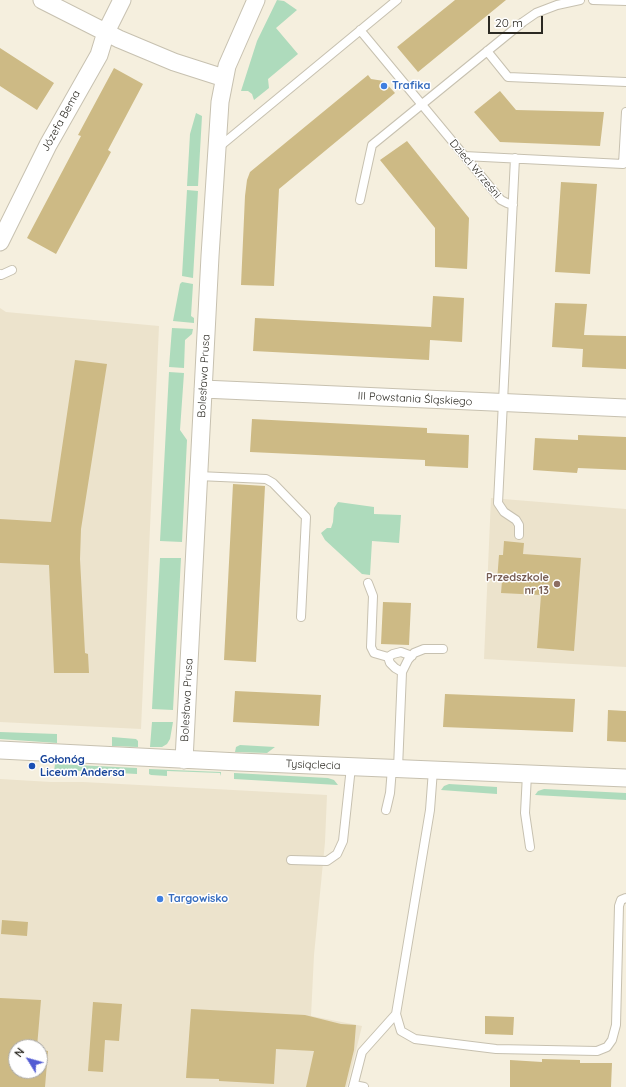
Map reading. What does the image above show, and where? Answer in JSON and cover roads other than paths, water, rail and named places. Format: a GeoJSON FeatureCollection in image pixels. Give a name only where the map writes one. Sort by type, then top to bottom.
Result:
{"type":"FeatureCollection","features":[{"type":"Feature","properties":{"kind":"street"},"geometry":{"type":"LineString","coordinates":[[42,0],[106,32],[174,62],[224,78]]}},
{"type":"Feature","properties":{"kind":"street","name":"Józefa Bema"},"geometry":{"type":"LineString","coordinates":[[0,242],[48,146],[99,55],[106,32],[122,0]]}},
{"type":"Feature","properties":{"kind":"street","name":"Bolesława Prusa"},"geometry":{"type":"LineString","coordinates":[[184,760],[198,476],[216,149],[220,102],[224,78],[232,54],[256,0]]}},
{"type":"Feature","properties":{"kind":"street","name":"III Powstania Śląskiego"},"geometry":{"type":"LineString","coordinates":[[203,389],[626,408]]}},
{"type":"Feature","properties":{"kind":"street","name":"Tysiąclecia"},"geometry":{"type":"LineString","coordinates":[[0,750],[184,760],[626,778]]}},
{"type":"Feature","properties":{"kind":"lane"},"geometry":{"type":"LineString","coordinates":[[216,149],[397,0]]}},
{"type":"Feature","properties":{"kind":"lane"},"geometry":{"type":"LineString","coordinates":[[360,200],[372,145],[523,22],[536,13],[557,5],[580,0]]}},
{"type":"Feature","properties":{"kind":"lane"},"geometry":{"type":"LineString","coordinates":[[593,0],[626,1]]}},
{"type":"Feature","properties":{"kind":"lane","name":"Dzieci Wrześni"},"geometry":{"type":"LineString","coordinates":[[360,30],[501,200],[513,205],[498,502],[504,512],[516,520],[519,525],[519,535]]}},
{"type":"Feature","properties":{"kind":"lane"},"geometry":{"type":"LineString","coordinates":[[487,52],[508,77],[626,82]]}},
{"type":"Feature","properties":{"kind":"lane"},"geometry":{"type":"LineString","coordinates":[[464,156],[623,164],[626,112]]}},
{"type":"Feature","properties":{"kind":"lane"},"geometry":{"type":"LineString","coordinates":[[513,205],[515,158]]}},
{"type":"Feature","properties":{"kind":"lane"},"geometry":{"type":"LineString","coordinates":[[0,274],[1,275],[12,270]]}},
{"type":"Feature","properties":{"kind":"lane"},"geometry":{"type":"LineString","coordinates":[[198,476],[266,479],[273,483],[306,517],[301,617]]}},
{"type":"Feature","properties":{"kind":"lane"},"geometry":{"type":"LineString","coordinates":[[368,583],[373,596],[371,647],[374,653],[388,657],[401,652],[412,656]]}},
{"type":"Feature","properties":{"kind":"lane"},"geometry":{"type":"LineString","coordinates":[[386,810],[394,768],[402,672],[414,653],[424,649],[442,648]]}},
{"type":"Feature","properties":{"kind":"lane"},"geometry":{"type":"LineString","coordinates":[[388,657],[390,663],[402,672]]}},
{"type":"Feature","properties":{"kind":"lane"},"geometry":{"type":"LineString","coordinates":[[291,860],[327,861],[337,854],[343,841],[351,767]]}},
{"type":"Feature","properties":{"kind":"lane"},"geometry":{"type":"LineString","coordinates":[[433,770],[430,810],[396,1014],[401,1031],[415,1040],[496,1049],[597,1051],[607,1047],[612,1040],[616,1025],[619,906],[621,900],[626,898]]}},
{"type":"Feature","properties":{"kind":"lane"},"geometry":{"type":"LineString","coordinates":[[527,774],[525,813],[530,847]]}},
{"type":"Feature","properties":{"kind":"lane"},"geometry":{"type":"LineString","coordinates":[[364,1087],[353,1086],[362,1052],[396,1014]]}},
{"type":"Feature","properties":{"kind":"place","name":"Trafika"},"geometry":{"type":"Point","coordinates":[384,86]}},
{"type":"Feature","properties":{"kind":"place","name":"Przedszkole nr 13"},"geometry":{"type":"Point","coordinates":[557,584]}},
{"type":"Feature","properties":{"kind":"place","name":"Gołonóg Liceum Andersa"},"geometry":{"type":"Point","coordinates":[32,766]}},
{"type":"Feature","properties":{"kind":"place","name":"Targowisko"},"geometry":{"type":"Point","coordinates":[160,899]}}]}
